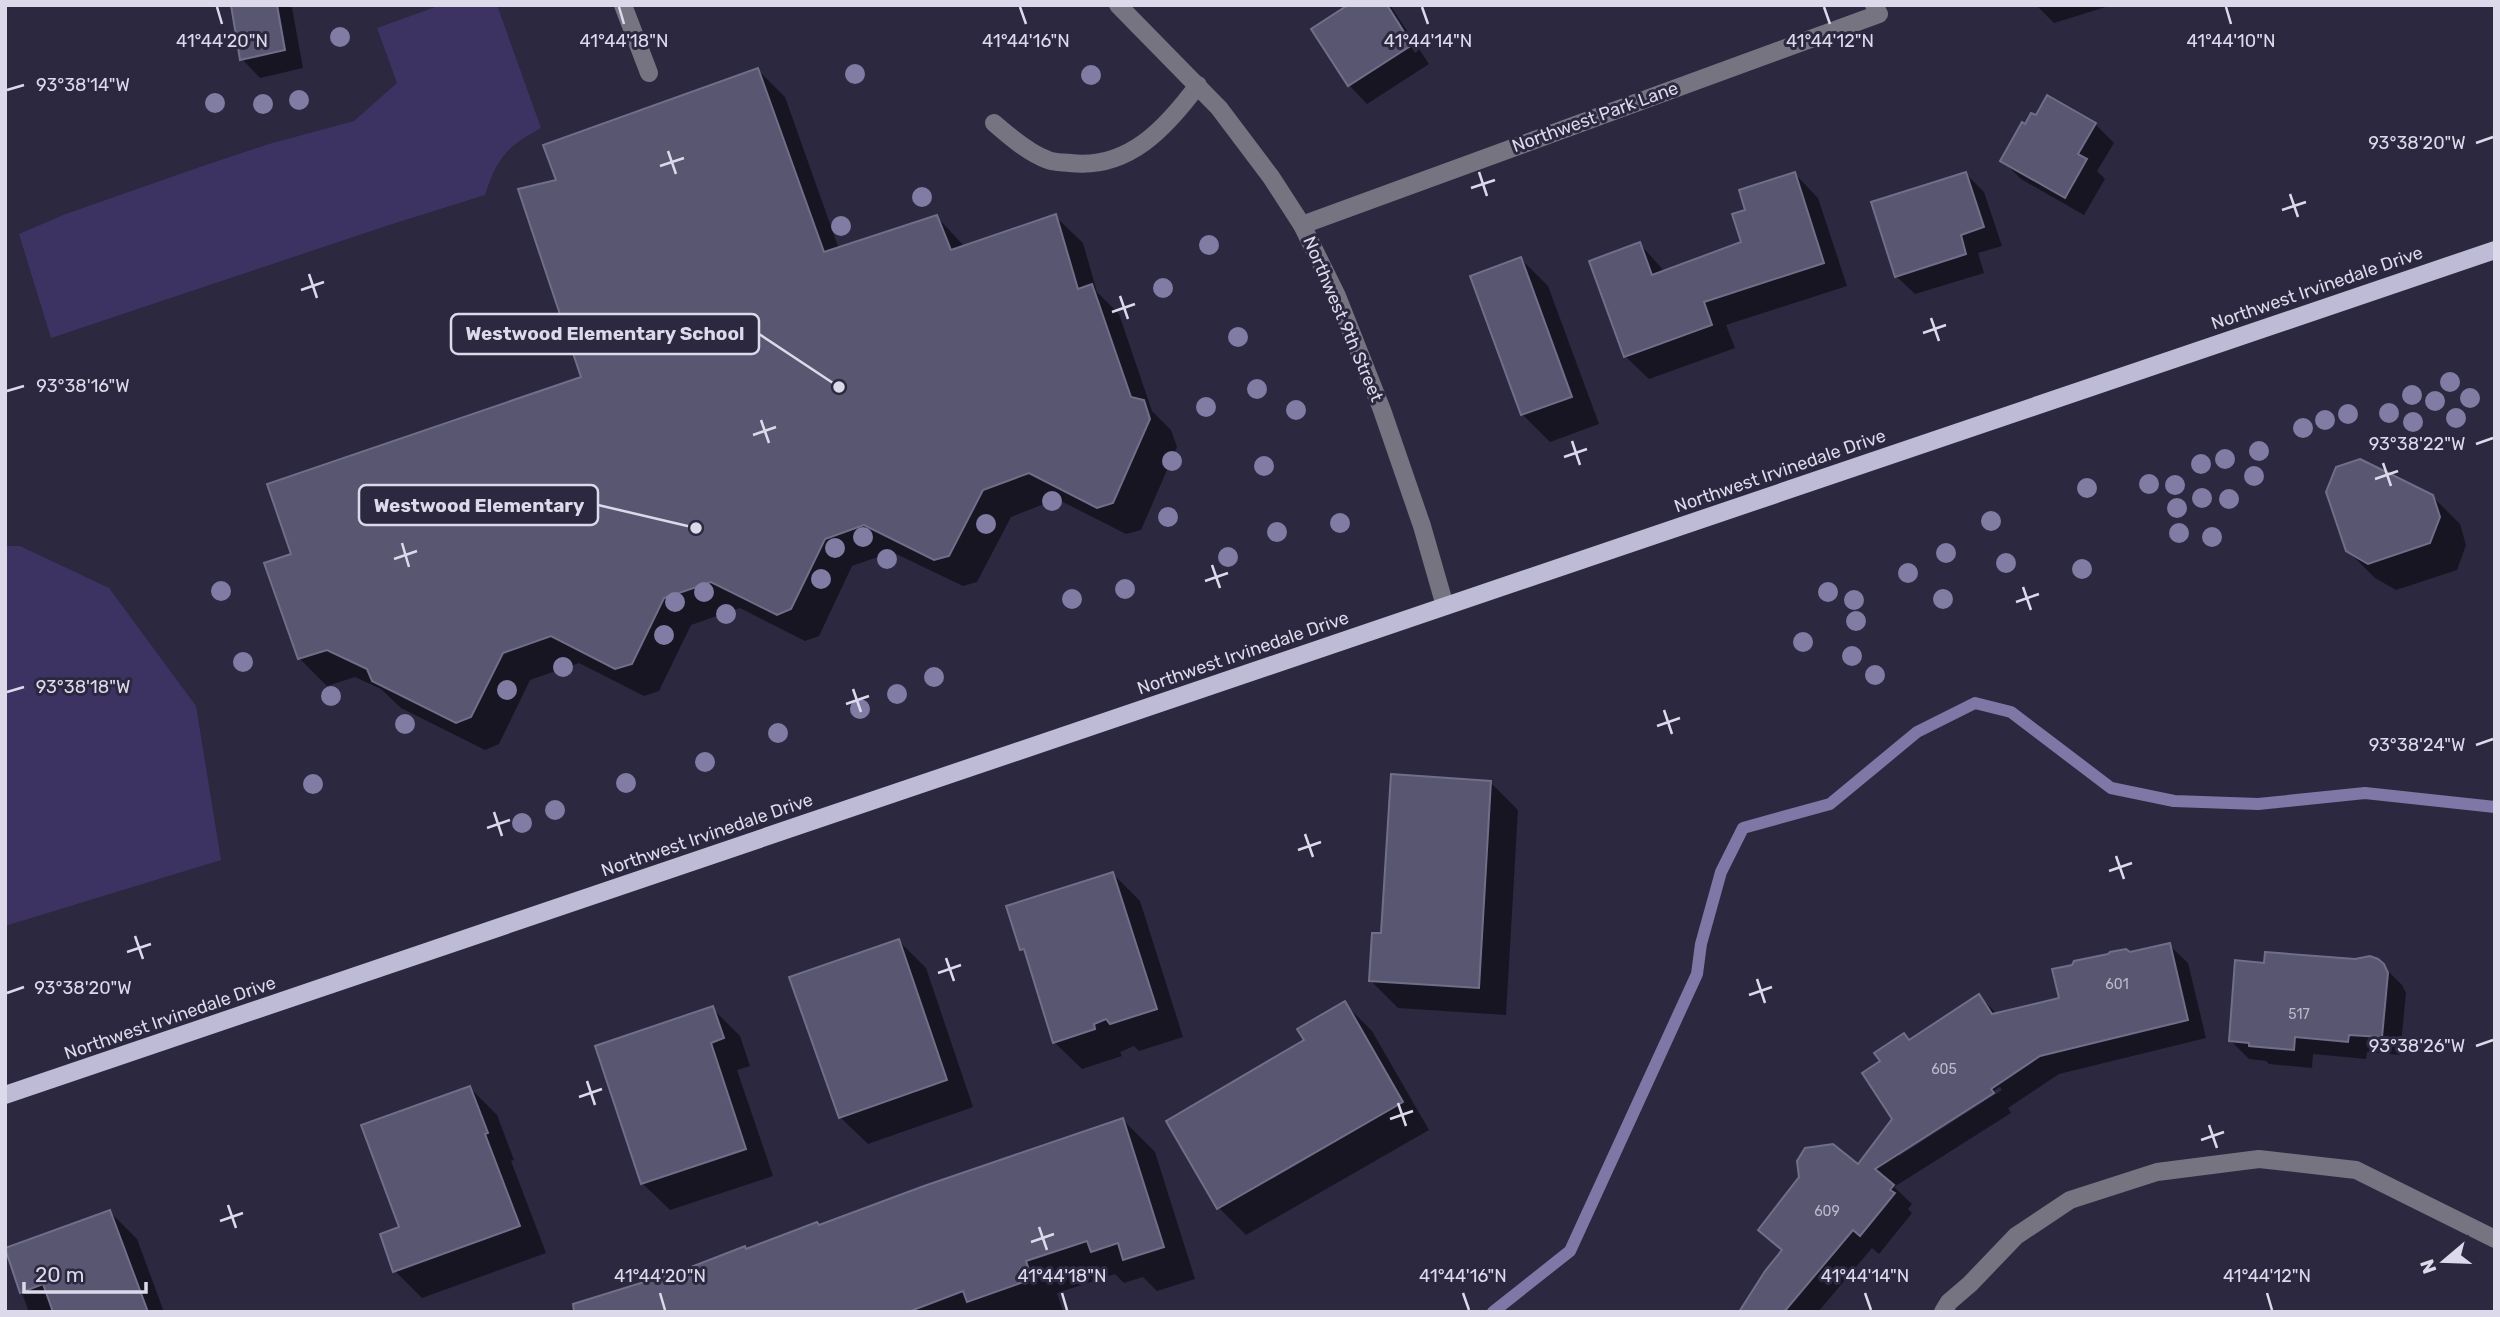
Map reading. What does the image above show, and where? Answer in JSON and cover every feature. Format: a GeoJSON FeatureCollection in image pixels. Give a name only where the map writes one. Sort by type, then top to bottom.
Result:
{"type":"FeatureCollection","features":[{"type":"Feature","properties":{"kind":"main road","name":"Northwest Irvinedale Drive"},"geometry":{"type":"LineString","coordinates":[[5,1095],[2495,250]]}},
{"type":"Feature","properties":{"kind":"street"},"geometry":{"type":"LineString","coordinates":[[624,5],[649,74]]}},
{"type":"Feature","properties":{"kind":"street","name":"Northwest 9th Street"},"geometry":{"type":"LineString","coordinates":[[1118,5],[1219,108],[1271,177],[1302,225],[1337,296],[1382,410],[1422,526],[1445,606]]}},
{"type":"Feature","properties":{"kind":"street","name":"Northwest Park Lane"},"geometry":{"type":"LineString","coordinates":[[1302,225],[1879,15],[1874,5]]}},
{"type":"Feature","properties":{"kind":"street"},"geometry":{"type":"LineString","coordinates":[[995,124],[1016,141],[1049,161],[1086,165],[1112,160],[1143,145],[1181,108],[1198,85]]}},
{"type":"Feature","properties":{"kind":"street"},"geometry":{"type":"LineString","coordinates":[[1943,1312],[1948,1302],[1970,1284],[2015,1237],[2070,1200],[2157,1172],[2259,1159],[2356,1170],[2495,1239]]}},
{"type":"Feature","properties":{"kind":"shaded area"},"geometry":{"type":"Polygon","coordinates":[[[441,5],[497,5],[541,128],[519,141],[504,155],[485,195],[51,338],[19,234],[63,215],[200,167],[269,144],[354,121],[397,83],[377,28],[441,5]]]}},
{"type":"Feature","properties":{"kind":"shaded area"},"geometry":{"type":"Polygon","coordinates":[[[5,546],[20,546],[109,588],[196,706],[221,860],[5,926],[5,546]]]}},
{"type":"Feature","properties":{"kind":"building"},"geometry":{"type":"Polygon","coordinates":[[[231,5],[277,5],[285,50],[240,60],[231,5]]]}},
{"type":"Feature","properties":{"kind":"building"},"geometry":{"type":"Polygon","coordinates":[[[1348,5],[1387,5],[1412,45],[1348,86],[1311,29],[1348,5]]]}},
{"type":"Feature","properties":{"kind":"building"},"geometry":{"type":"Polygon","coordinates":[[[758,68],[824,252],[937,215],[951,250],[1056,214],[1078,289],[1092,284],[1131,397],[1144,400],[1150,419],[1113,503],[1097,508],[1029,473],[983,490],[949,556],[934,560],[864,525],[825,539],[791,609],[777,615],[711,582],[664,598],[632,664],[615,669],[551,636],[503,653],[471,717],[456,723],[372,681],[367,669],[327,650],[298,659],[264,563],[291,554],[267,484],[581,377],[518,189],[556,180],[543,145],[758,68]]]}},
{"type":"Feature","properties":{"kind":"building"},"geometry":{"type":"Polygon","coordinates":[[[2047,95],[2096,123],[2078,154],[2087,159],[2065,198],[2000,161],[2022,122],[2025,124],[2031,113],[2036,115],[2047,95]]]}},
{"type":"Feature","properties":{"kind":"building"},"geometry":{"type":"Polygon","coordinates":[[[1795,172],[1824,263],[1704,302],[1712,325],[1624,357],[1589,261],[1640,242],[1652,275],[1741,242],[1732,214],[1745,210],[1739,190],[1795,172]]]}},
{"type":"Feature","properties":{"kind":"building"},"geometry":{"type":"Polygon","coordinates":[[[1966,172],[1984,227],[1961,235],[1966,254],[1895,277],[1871,202],[1966,172]]]}},
{"type":"Feature","properties":{"kind":"building"},"geometry":{"type":"Polygon","coordinates":[[[1521,257],[1572,397],[1521,415],[1470,276],[1521,257]]]}},
{"type":"Feature","properties":{"kind":"building"},"geometry":{"type":"Polygon","coordinates":[[[2360,459],[2433,495],[2440,517],[2430,543],[2368,564],[2346,551],[2326,492],[2336,467],[2360,459]]]}},
{"type":"Feature","properties":{"kind":"building"},"geometry":{"type":"Polygon","coordinates":[[[1391,774],[1491,781],[1479,988],[1369,981],[1372,933],[1381,933],[1391,774]]]}},
{"type":"Feature","properties":{"kind":"building"},"geometry":{"type":"Polygon","coordinates":[[[1113,872],[1157,1009],[1110,1024],[1106,1019],[1094,1024],[1095,1029],[1053,1043],[1024,949],[1020,950],[1006,906],[1113,872]]]}},
{"type":"Feature","properties":{"kind":"building"},"geometry":{"type":"Polygon","coordinates":[[[899,939],[947,1080],[839,1118],[789,977],[899,939]]]}},
{"type":"Feature","properties":{"kind":"building"},"geometry":{"type":"Polygon","coordinates":[[[2170,943],[2188,1020],[2040,1056],[1991,1089],[1994,1093],[1875,1169],[1894,1185],[1890,1190],[1895,1193],[1860,1236],[1853,1230],[1784,1312],[1739,1312],[1782,1250],[1758,1230],[1799,1177],[1797,1161],[1805,1148],[1833,1144],[1858,1164],[1892,1119],[1862,1073],[1880,1061],[1874,1053],[1904,1033],[1909,1040],[1979,994],[1992,1014],[2059,998],[2052,969],[2110,952],[2126,949],[2130,952],[2170,943]]]}},
{"type":"Feature","properties":{"kind":"building"},"geometry":{"type":"Polygon","coordinates":[[[2265,952],[2355,959],[2370,956],[2378,959],[2388,973],[2382,1037],[2349,1035],[2348,1042],[2295,1037],[2294,1050],[2249,1046],[2249,1043],[2229,1041],[2235,960],[2264,963],[2265,952]]]}},
{"type":"Feature","properties":{"kind":"building"},"geometry":{"type":"Polygon","coordinates":[[[1345,1001],[1403,1102],[1217,1209],[1166,1121],[1304,1040],[1297,1029],[1345,1001]]]}},
{"type":"Feature","properties":{"kind":"building"},"geometry":{"type":"Polygon","coordinates":[[[713,1006],[724,1038],[711,1043],[746,1149],[641,1184],[595,1046],[713,1006]]]}},
{"type":"Feature","properties":{"kind":"building"},"geometry":{"type":"Polygon","coordinates":[[[470,1086],[520,1226],[393,1272],[380,1234],[399,1227],[361,1125],[470,1086]]]}},
{"type":"Feature","properties":{"kind":"building"},"geometry":{"type":"Polygon","coordinates":[[[1123,1118],[1164,1247],[1123,1260],[1118,1243],[1091,1252],[1087,1241],[1026,1261],[1032,1279],[967,1302],[963,1291],[908,1312],[574,1312],[573,1304],[686,1269],[745,1246],[746,1249],[817,1222],[819,1225],[1123,1118]]]}},
{"type":"Feature","properties":{"kind":"building"},"geometry":{"type":"Polygon","coordinates":[[[110,1210],[148,1312],[53,1312],[43,1284],[20,1293],[5,1248],[110,1210]]]}},
{"type":"Feature","properties":{"kind":"waterway"},"geometry":{"type":"LineString","coordinates":[[1493,1312],[1570,1251],[1697,974],[1701,944],[1721,872],[1743,828],[1830,804],[1917,732],[1975,703],[2011,712],[2111,788],[2174,801],[2258,804],[2365,793],[2495,807]]}},
{"type":"Feature","properties":{"kind":"place","name":"Westwood Elementary School"},"geometry":{"type":"Point","coordinates":[839,387]}},
{"type":"Feature","properties":{"kind":"place","name":"Westwood Elementary"},"geometry":{"type":"Point","coordinates":[696,528]}}]}
